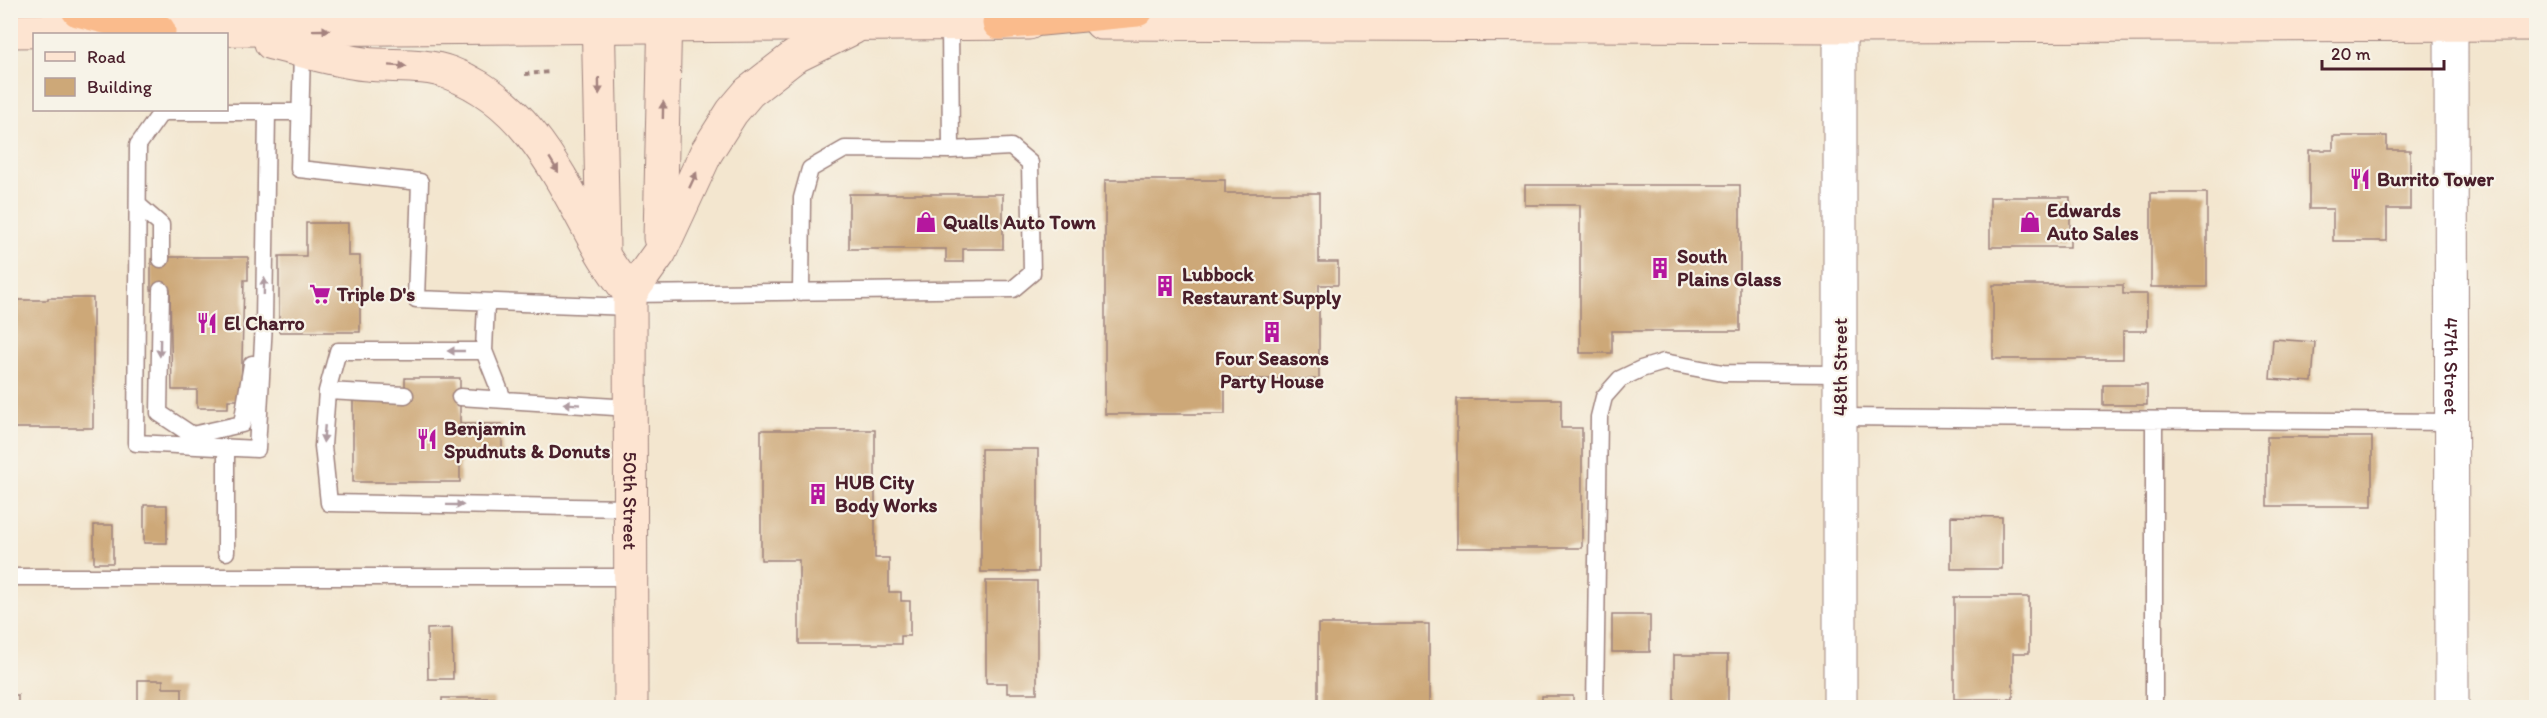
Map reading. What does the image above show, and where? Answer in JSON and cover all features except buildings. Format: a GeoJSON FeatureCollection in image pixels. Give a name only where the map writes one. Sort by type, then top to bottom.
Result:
{"type":"FeatureCollection","features":[{"type":"Feature","properties":{"kind":"highway"},"geometry":{"type":"LineString","coordinates":[[78,10],[163,32]]}},
{"type":"Feature","properties":{"kind":"highway"},"geometry":{"type":"LineString","coordinates":[[999,23],[1137,10]]}},
{"type":"Feature","properties":{"kind":"main road"},"geometry":{"type":"LineString","coordinates":[[10,31],[163,32],[665,18],[863,24],[1840,26],[2536,24]]}},
{"type":"Feature","properties":{"kind":"main road"},"geometry":{"type":"LineString","coordinates":[[660,252],[665,18]]}},
{"type":"Feature","properties":{"kind":"main road"},"geometry":{"type":"LineString","coordinates":[[598,19],[603,256]]}},
{"type":"Feature","properties":{"kind":"main road"},"geometry":{"type":"LineString","coordinates":[[217,30],[363,63],[423,67],[448,72],[469,81],[524,122],[557,171],[630,301],[660,252],[706,153],[732,112],[749,92],[794,57],[827,39],[863,24]]}},
{"type":"Feature","properties":{"kind":"main road","name":"50th Street"},"geometry":{"type":"LineString","coordinates":[[630,301],[631,708]]}},
{"type":"Feature","properties":{"kind":"street","name":"47th Street"},"geometry":{"type":"LineString","coordinates":[[2451,24],[2452,708]]}},
{"type":"Feature","properties":{"kind":"street","name":"48th Street"},"geometry":{"type":"LineString","coordinates":[[1840,26],[1840,708]]}},
{"type":"Feature","properties":{"kind":"lane"},"geometry":{"type":"LineString","coordinates":[[950,24],[951,150]]}},
{"type":"Feature","properties":{"kind":"lane"},"geometry":{"type":"LineString","coordinates":[[302,50],[299,170],[420,182],[416,299],[486,302],[630,301],[801,292],[1013,289],[1032,273],[1030,163],[1011,147],[951,150],[845,149],[810,169],[802,198],[801,292]]}},
{"type":"Feature","properties":{"kind":"lane"},"geometry":{"type":"LineString","coordinates":[[267,112],[264,323],[257,449],[136,443],[138,144],[163,111],[300,112]]}},
{"type":"Feature","properties":{"kind":"lane"},"geometry":{"type":"LineString","coordinates":[[138,205],[161,225],[161,259]]}},
{"type":"Feature","properties":{"kind":"lane"},"geometry":{"type":"LineString","coordinates":[[161,290],[159,413],[192,435],[242,424],[251,371],[254,334],[264,323]]}},
{"type":"Feature","properties":{"kind":"lane"},"geometry":{"type":"LineString","coordinates":[[486,302],[484,351],[503,399]]}},
{"type":"Feature","properties":{"kind":"lane"},"geometry":{"type":"LineString","coordinates":[[484,351],[338,351],[327,391],[322,446],[329,503],[629,507]]}},
{"type":"Feature","properties":{"kind":"lane"},"geometry":{"type":"LineString","coordinates":[[1595,708],[1599,417],[1604,397],[1620,379],[1664,362],[1723,372],[1840,374]]}},
{"type":"Feature","properties":{"kind":"lane"},"geometry":{"type":"LineString","coordinates":[[327,391],[405,395]]}},
{"type":"Feature","properties":{"kind":"lane"},"geometry":{"type":"LineString","coordinates":[[460,398],[630,408]]}},
{"type":"Feature","properties":{"kind":"lane"},"geometry":{"type":"LineString","coordinates":[[1840,417],[2452,422]]}},
{"type":"Feature","properties":{"kind":"lane"},"geometry":{"type":"LineString","coordinates":[[2154,420],[2154,708]]}},
{"type":"Feature","properties":{"kind":"lane"},"geometry":{"type":"LineString","coordinates":[[226,448],[226,552]]}},
{"type":"Feature","properties":{"kind":"lane"},"geometry":{"type":"LineString","coordinates":[[10,577],[630,577]]}},
{"type":"Feature","properties":{"kind":"path"},"geometry":{"type":"LineString","coordinates":[[519,75],[551,72]]}},
{"type":"Feature","properties":{"kind":"place","name":"Burrito Tower"},"geometry":{"type":"Point","coordinates":[2360,179]}},
{"type":"Feature","properties":{"kind":"place","name":"Qualls Auto Town"},"geometry":{"type":"Point","coordinates":[926,222]}},
{"type":"Feature","properties":{"kind":"place","name":"Edwards Auto Sales"},"geometry":{"type":"Point","coordinates":[2030,222]}},
{"type":"Feature","properties":{"kind":"place","name":"South Plains Glass"},"geometry":{"type":"Point","coordinates":[1660,268]}},
{"type":"Feature","properties":{"kind":"place","name":"Lubbock Restaurant Supply"},"geometry":{"type":"Point","coordinates":[1165,286]}},
{"type":"Feature","properties":{"kind":"place","name":"Triple D's"},"geometry":{"type":"Point","coordinates":[320,294]}},
{"type":"Feature","properties":{"kind":"place","name":"El Charro"},"geometry":{"type":"Point","coordinates":[207,323]}},
{"type":"Feature","properties":{"kind":"place","name":"Four Seasons Party House"},"geometry":{"type":"Point","coordinates":[1272,332]}},
{"type":"Feature","properties":{"kind":"place","name":"Benjamin Spudnuts & Donuts"},"geometry":{"type":"Point","coordinates":[427,439]}},
{"type":"Feature","properties":{"kind":"place","name":"HUB City Body Works"},"geometry":{"type":"Point","coordinates":[818,494]}}]}
